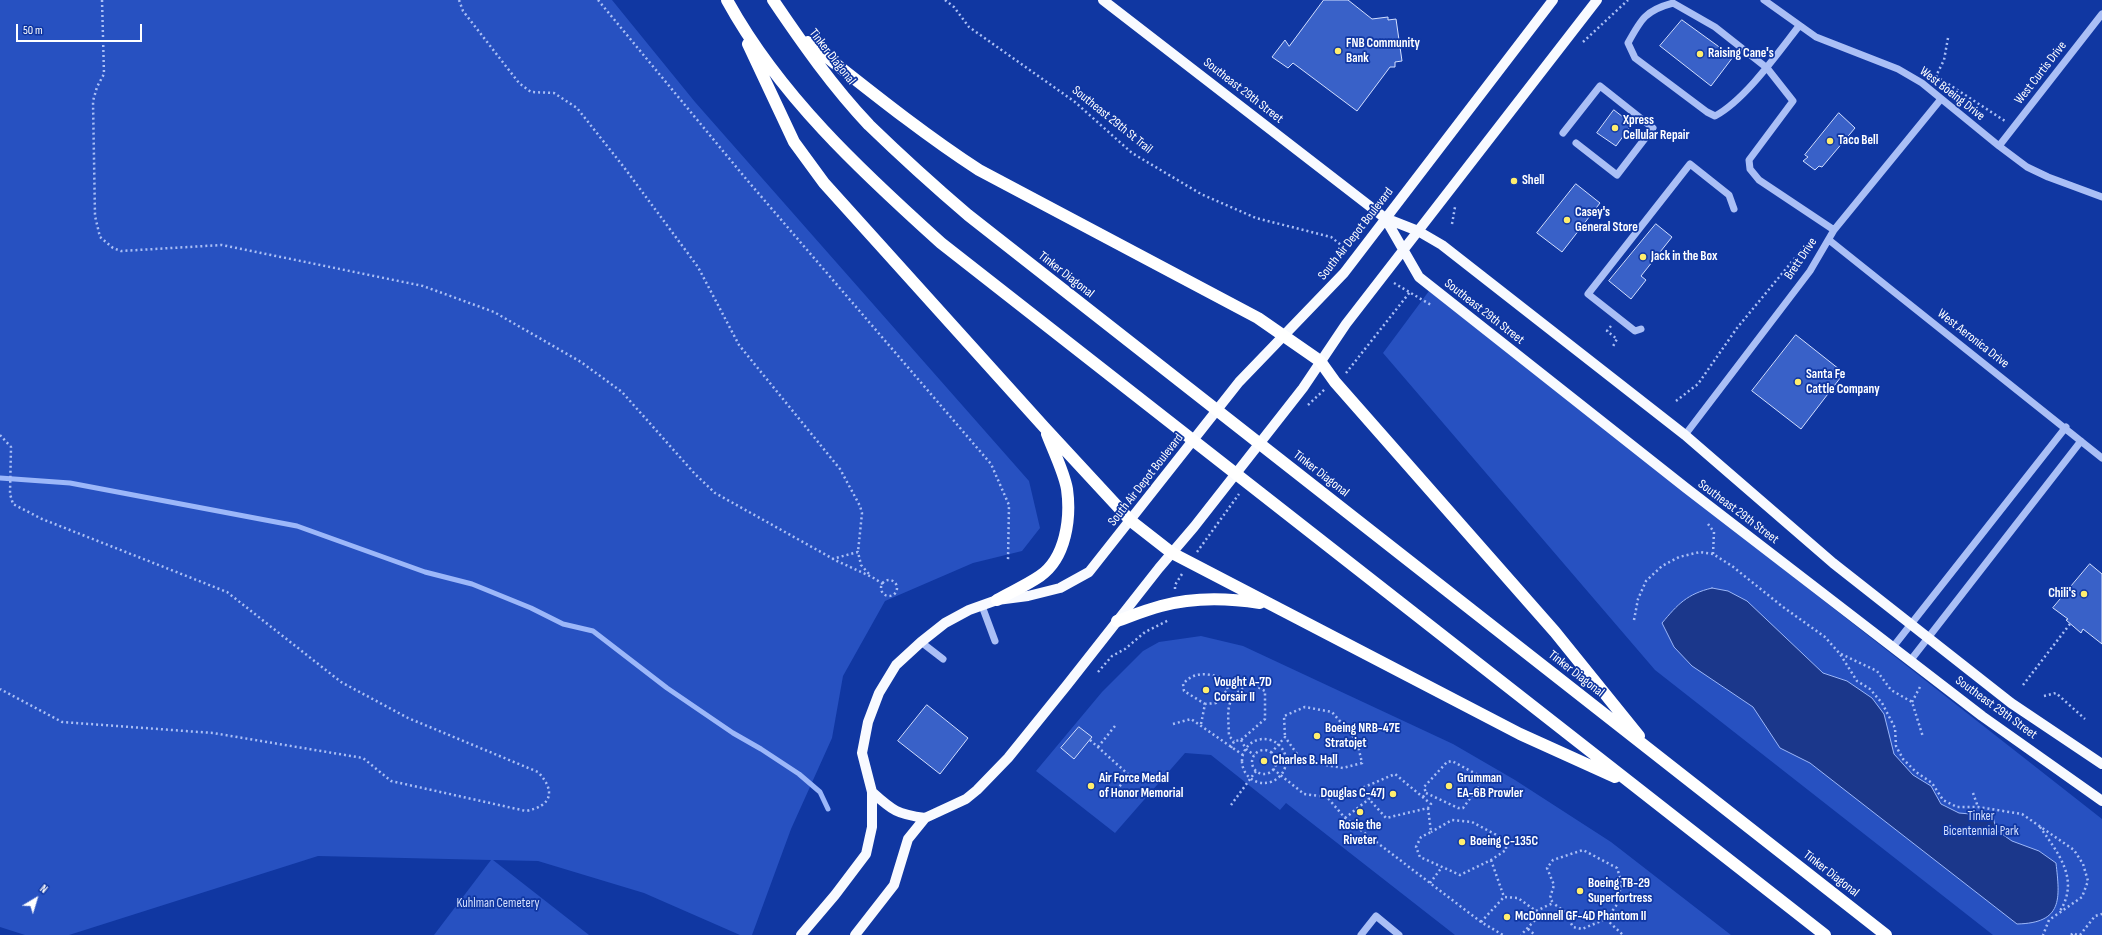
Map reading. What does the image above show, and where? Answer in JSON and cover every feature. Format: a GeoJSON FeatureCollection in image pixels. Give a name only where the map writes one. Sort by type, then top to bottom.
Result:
{"type":"FeatureCollection","features":[{"type":"Feature","properties":{"kind":"highway"},"geometry":{"type":"LineString","coordinates":[[727,0],[764,57],[804,109],[854,163],[941,243],[1825,935]]}},
{"type":"Feature","properties":{"kind":"highway","name":"Tinker Diagonal"},"geometry":{"type":"LineString","coordinates":[[773,0],[793,30],[868,124],[915,169],[968,215],[1886,935]]}},
{"type":"Feature","properties":{"kind":"highway"},"geometry":{"type":"LineString","coordinates":[[734,12],[794,142],[824,183],[1044,427],[1131,521],[1172,552],[1271,605],[1520,734],[1631,784]]}},
{"type":"Feature","properties":{"kind":"highway"},"geometry":{"type":"LineString","coordinates":[[793,30],[906,119],[945,148],[979,170],[1258,318],[1320,361],[1335,382],[1555,632],[1652,752]]}},
{"type":"Feature","properties":{"kind":"highway"},"geometry":{"type":"LineString","coordinates":[[997,600],[1040,576],[1057,555],[1063,541],[1067,523],[1067,488],[1044,427]]}},
{"type":"Feature","properties":{"kind":"highway"},"geometry":{"type":"LineString","coordinates":[[1117,621],[1162,605],[1202,600],[1232,598],[1271,605]]}},
{"type":"Feature","properties":{"kind":"main road","name":"Southeast 29th Street"},"geometry":{"type":"LineString","coordinates":[[1103,0],[1385,218],[1418,231],[1442,245],[1685,435],[1833,563],[1928,639],[2011,704],[2102,764]]}},
{"type":"Feature","properties":{"kind":"main road","name":"South Air Depot Boulevard"},"geometry":{"type":"LineString","coordinates":[[801,935],[835,895],[866,854],[872,827],[872,792],[862,754],[868,722],[879,693],[896,665],[945,623],[997,600],[1046,592],[1077,580],[1094,567],[1239,382],[1324,295],[1356,257],[1553,0]]}},
{"type":"Feature","properties":{"kind":"main road"},"geometry":{"type":"LineString","coordinates":[[855,935],[894,885],[908,839],[925,818],[966,799],[977,790],[1023,740],[1172,552],[1194,527],[1302,388],[1346,324],[1384,276],[1402,250],[1597,0]]}},
{"type":"Feature","properties":{"kind":"main road","name":"Southeast 29th Street"},"geometry":{"type":"LineString","coordinates":[[1385,218],[1402,250],[1419,277],[1686,488],[1910,661],[1982,716],[2102,801]]}},
{"type":"Feature","properties":{"kind":"main road"},"geometry":{"type":"LineString","coordinates":[[872,792],[891,810],[903,815],[925,818]]}},
{"type":"Feature","properties":{"kind":"street","name":"West Boeing Drive"},"geometry":{"type":"LineString","coordinates":[[1764,0],[1816,37],[1898,69],[1922,83],[2027,167],[2048,177],[2102,197]]}},
{"type":"Feature","properties":{"kind":"street"},"geometry":{"type":"LineString","coordinates":[[1799,26],[1767,68],[1726,110],[1715,116],[1707,112],[1635,58],[1628,43],[1639,22],[1656,8],[1673,3],[1715,27],[1767,68],[1793,101],[1749,160],[1750,169],[1759,180],[1834,230]]}},
{"type":"Feature","properties":{"kind":"street","name":"West Curtis Drive"},"geometry":{"type":"LineString","coordinates":[[1999,146],[2102,14]]}},
{"type":"Feature","properties":{"kind":"street"},"geometry":{"type":"LineString","coordinates":[[1563,133],[1600,86],[1653,128],[1617,175],[1576,143]]}},
{"type":"Feature","properties":{"kind":"street","name":"Brett Drive"},"geometry":{"type":"LineString","coordinates":[[1685,435],[1810,270],[1834,230],[1941,99]]}},
{"type":"Feature","properties":{"kind":"street"},"geometry":{"type":"LineString","coordinates":[[1641,329],[1635,331],[1588,294],[1690,164],[1729,195],[1734,209]]}},
{"type":"Feature","properties":{"kind":"street","name":"West Aeronica Drive"},"geometry":{"type":"LineString","coordinates":[[1828,240],[2066,427],[2102,458]]}},
{"type":"Feature","properties":{"kind":"street"},"geometry":{"type":"LineString","coordinates":[[1893,647],[2066,427]]}},
{"type":"Feature","properties":{"kind":"street"},"geometry":{"type":"LineString","coordinates":[[1910,661],[2081,441]]}},
{"type":"Feature","properties":{"kind":"street"},"geometry":{"type":"LineString","coordinates":[[982,606],[995,641]]}},
{"type":"Feature","properties":{"kind":"street"},"geometry":{"type":"LineString","coordinates":[[921,642],[943,659]]}},
{"type":"Feature","properties":{"kind":"street"},"geometry":{"type":"LineString","coordinates":[[1361,935],[1376,916],[1400,935]]}},
{"type":"Feature","properties":{"kind":"path"},"geometry":{"type":"LineString","coordinates":[[102,0],[104,74],[97,87],[93,101],[93,198],[95,216],[100,237],[106,244],[122,251],[222,245],[422,286],[494,312],[581,362],[622,392],[695,474],[714,493],[832,559],[872,577],[883,584]]}},
{"type":"Feature","properties":{"kind":"path"},"geometry":{"type":"LineString","coordinates":[[459,0],[463,11],[519,83],[531,92],[554,94],[577,108],[623,166],[698,267],[739,345],[840,469],[860,506],[862,513],[858,552],[861,565],[872,577]]}},
{"type":"Feature","properties":{"kind":"path"},"geometry":{"type":"LineString","coordinates":[[598,0],[747,180],[991,464],[1009,505],[1008,561]]}},
{"type":"Feature","properties":{"kind":"path","name":"Southeast 29th St Trail"},"geometry":{"type":"LineString","coordinates":[[945,0],[954,7],[969,27],[1075,102],[1132,153],[1201,194],[1256,218],[1332,237],[1356,257]]}},
{"type":"Feature","properties":{"kind":"path"},"geometry":{"type":"LineString","coordinates":[[1948,38],[1944,60],[1936,76],[2014,127]]}},
{"type":"Feature","properties":{"kind":"path"},"geometry":{"type":"LineString","coordinates":[[1676,401],[1698,384],[1738,328],[1804,247]]}},
{"type":"Feature","properties":{"kind":"path"},"geometry":{"type":"LineString","coordinates":[[1384,276],[1410,292]]}},
{"type":"Feature","properties":{"kind":"path"},"geometry":{"type":"LineString","coordinates":[[0,435],[11,447],[10,494],[13,504],[42,519],[227,592],[340,682],[408,718],[538,772],[546,780],[550,791],[549,798],[539,809],[526,811],[391,781],[363,758],[213,733],[62,722],[0,688]]}},
{"type":"Feature","properties":{"kind":"path"},"geometry":{"type":"LineString","coordinates":[[832,559],[858,552]]}},
{"type":"Feature","properties":{"kind":"path"},"geometry":{"type":"LineString","coordinates":[[1634,620],[1638,599],[1646,581],[1662,566],[1679,557],[1700,552],[1713,554],[1732,566],[1783,607],[1825,637],[1840,654],[1857,681],[1870,689],[1890,716],[1895,728],[1896,746],[1903,759],[1916,772],[1932,783],[1944,800],[1957,807],[1978,806],[2022,814],[2074,850],[2083,864],[2088,881],[2082,897],[2049,920],[2043,935]]}},
{"type":"Feature","properties":{"kind":"path"},"geometry":{"type":"LineString","coordinates":[[888,580],[893,581],[896,585],[896,592],[890,596],[885,594],[882,590],[883,584],[888,580]]}},
{"type":"Feature","properties":{"kind":"path"},"geometry":{"type":"LineString","coordinates":[[2023,685],[2070,624]]}},
{"type":"Feature","properties":{"kind":"path"},"geometry":{"type":"LineString","coordinates":[[1840,654],[1877,671],[1891,690],[1912,702],[1923,737]]}},
{"type":"Feature","properties":{"kind":"path"},"geometry":{"type":"LineString","coordinates":[[1206,673],[1222,678],[1228,689],[1216,703],[1206,704],[1184,691],[1183,684],[1188,678],[1206,673]]}},
{"type":"Feature","properties":{"kind":"path"},"geometry":{"type":"LineString","coordinates":[[1250,683],[1265,691],[1265,719],[1241,740],[1234,741],[1229,736],[1228,705],[1236,692],[1250,683]]}},
{"type":"Feature","properties":{"kind":"path"},"geometry":{"type":"LineString","coordinates":[[1912,702],[1921,685]]}},
{"type":"Feature","properties":{"kind":"path"},"geometry":{"type":"LineString","coordinates":[[2044,696],[2056,694],[2085,719]]}},
{"type":"Feature","properties":{"kind":"path"},"geometry":{"type":"LineString","coordinates":[[1201,724],[1206,704]]}},
{"type":"Feature","properties":{"kind":"path"},"geometry":{"type":"LineString","coordinates":[[1271,752],[1285,737],[1284,716],[1305,707],[1332,712],[1357,742],[1362,763],[1343,768],[1302,761],[1285,737]]}},
{"type":"Feature","properties":{"kind":"path"},"geometry":{"type":"LineString","coordinates":[[1172,724],[1191,719],[1201,724],[1231,748],[1243,755]]}},
{"type":"Feature","properties":{"kind":"path"},"geometry":{"type":"LineString","coordinates":[[1098,747],[1115,726]]}},
{"type":"Feature","properties":{"kind":"path"},"geometry":{"type":"LineString","coordinates":[[1262,739],[1274,741],[1279,744],[1286,756],[1287,763],[1282,776],[1269,784],[1261,784],[1250,779],[1244,770],[1243,755],[1246,749],[1252,742],[1262,739]]}},
{"type":"Feature","properties":{"kind":"path"},"geometry":{"type":"LineString","coordinates":[[1090,740],[1129,775],[1114,793]]}},
{"type":"Feature","properties":{"kind":"path"},"geometry":{"type":"LineString","coordinates":[[1241,740],[1246,749],[1254,755]]}},
{"type":"Feature","properties":{"kind":"path"},"geometry":{"type":"LineString","coordinates":[[1231,748],[1234,741]]}},
{"type":"Feature","properties":{"kind":"path"},"geometry":{"type":"LineString","coordinates":[[1264,750],[1271,752],[1275,758],[1273,769],[1267,773],[1256,771],[1252,764],[1254,755],[1264,750]]}},
{"type":"Feature","properties":{"kind":"path"},"geometry":{"type":"LineString","coordinates":[[1452,761],[1478,775],[1480,785],[1464,808],[1458,808],[1426,793],[1424,787],[1446,762],[1452,761]]}},
{"type":"Feature","properties":{"kind":"path"},"geometry":{"type":"LineString","coordinates":[[1273,769],[1304,794],[1327,797],[1345,818],[1481,922],[1503,935]]}},
{"type":"Feature","properties":{"kind":"path"},"geometry":{"type":"LineString","coordinates":[[1231,805],[1256,771]]}},
{"type":"Feature","properties":{"kind":"path"},"geometry":{"type":"LineString","coordinates":[[1428,808],[1386,818],[1369,799],[1362,788],[1395,774],[1431,804],[1428,808],[1431,832]]}},
{"type":"Feature","properties":{"kind":"path"},"geometry":{"type":"LineString","coordinates":[[1423,797],[1426,793]]}},
{"type":"Feature","properties":{"kind":"path"},"geometry":{"type":"LineString","coordinates":[[1973,793],[1978,806]]}},
{"type":"Feature","properties":{"kind":"path"},"geometry":{"type":"LineString","coordinates":[[1345,818],[1369,799]]}},
{"type":"Feature","properties":{"kind":"path"},"geometry":{"type":"LineString","coordinates":[[1452,820],[1472,822],[1506,840],[1506,850],[1491,860],[1460,875],[1420,857],[1416,847],[1421,837],[1452,820]]}},
{"type":"Feature","properties":{"kind":"path"},"geometry":{"type":"LineString","coordinates":[[2039,825],[2063,860],[2068,879],[2068,894],[2066,902],[2060,912]]}},
{"type":"Feature","properties":{"kind":"path"},"geometry":{"type":"LineString","coordinates":[[1583,850],[1617,868],[1622,883],[1616,906],[1606,919],[1582,929],[1573,927],[1566,912],[1553,903],[1550,898],[1554,885],[1548,868],[1553,860],[1583,850]]}},
{"type":"Feature","properties":{"kind":"path"},"geometry":{"type":"LineString","coordinates":[[1491,860],[1504,897]]}},
{"type":"Feature","properties":{"kind":"path"},"geometry":{"type":"LineString","coordinates":[[1430,883],[1442,867]]}},
{"type":"Feature","properties":{"kind":"path"},"geometry":{"type":"LineString","coordinates":[[1481,922],[1504,897]]}},
{"type":"Feature","properties":{"kind":"path"},"geometry":{"type":"LineString","coordinates":[[1504,897],[1518,898],[1536,911]]}},
{"type":"Feature","properties":{"kind":"path"},"geometry":{"type":"LineString","coordinates":[[1536,911],[1553,903]]}},
{"type":"Feature","properties":{"kind":"path"},"geometry":{"type":"LineString","coordinates":[[1521,935],[1536,919],[1536,911]]}},
{"type":"Feature","properties":{"kind":"path"},"geometry":{"type":"LineString","coordinates":[[2071,935],[2073,933],[2078,935],[2095,916],[2102,914]]}},
{"type":"Feature","properties":{"kind":"path"},"geometry":{"type":"LineString","coordinates":[[1606,919],[1623,935]]}},
{"type":"Feature","properties":{"kind":"path"},"geometry":{"type":"LineString","coordinates":[[1528,929],[1535,935]]}},
{"type":"Feature","properties":{"kind":"green space","name":"Kuhlman Cemetery"},"geometry":{"type":"Polygon","coordinates":[[[0,0],[612,0],[695,102],[1029,481],[1040,528],[1022,551],[973,563],[885,601],[843,676],[832,738],[791,829],[752,935],[740,935],[644,893],[538,861],[493,860],[589,935],[434,935],[491,860],[318,856],[69,935],[25,935],[0,927],[0,0]]]}},
{"type":"Feature","properties":{"kind":"green space","name":"Tinker Bicentennial Park"},"geometry":{"type":"Polygon","coordinates":[[[1429,291],[2102,819],[2102,935],[1993,935],[1655,670],[1383,353],[1429,291]]]}},
{"type":"Feature","properties":{"kind":"green space"},"geometry":{"type":"Polygon","coordinates":[[[1201,636],[1243,646],[1453,744],[1515,780],[1611,842],[1731,935],[1455,935],[1286,803],[1280,810],[1211,755],[1185,753],[1115,833],[1036,771],[1102,692],[1143,651],[1159,642],[1201,636]]]}},
{"type":"Feature","properties":{"kind":"shaded area"},"geometry":{"type":"Polygon","coordinates":[[[1712,588],[1728,591],[1747,601],[1823,673],[1847,681],[1872,698],[1884,714],[1894,754],[1913,775],[1931,786],[1941,804],[1959,813],[1993,816],[1996,830],[2012,841],[2039,851],[2056,863],[2058,898],[2051,914],[2032,923],[2017,924],[1810,763],[1780,748],[1753,707],[1692,666],[1674,647],[1662,623],[1673,610],[1689,597],[1703,590],[1712,588]]]}},
{"type":"Feature","properties":{"kind":"building","name":"FNB Community Bank"},"geometry":{"type":"Polygon","coordinates":[[[1324,0],[1348,0],[1372,19],[1388,17],[1388,20],[1396,19],[1402,61],[1395,62],[1395,67],[1390,67],[1357,111],[1293,63],[1288,68],[1272,57],[1285,40],[1289,46],[1324,0]]]}},
{"type":"Feature","properties":{"kind":"building","name":"Raising Cane's"},"geometry":{"type":"Polygon","coordinates":[[[1682,20],[1733,57],[1711,86],[1660,46],[1682,20]]]}},
{"type":"Feature","properties":{"kind":"building","name":"Xpress Cellular Repair"},"geometry":{"type":"Polygon","coordinates":[[[1614,110],[1632,124],[1616,146],[1597,133],[1614,110]]]}},
{"type":"Feature","properties":{"kind":"building","name":"Taco Bell"},"geometry":{"type":"Polygon","coordinates":[[[1839,113],[1855,128],[1822,167],[1819,166],[1815,170],[1803,161],[1808,157],[1805,155],[1839,113]]]}},
{"type":"Feature","properties":{"kind":"building","name":"Casey's General Store"},"geometry":{"type":"Polygon","coordinates":[[[1576,184],[1600,203],[1562,252],[1537,233],[1576,184]]]}},
{"type":"Feature","properties":{"kind":"building","name":"Jack in the Box"},"geometry":{"type":"Polygon","coordinates":[[[1656,224],[1672,237],[1641,276],[1646,280],[1631,299],[1609,281],[1656,224]]]}},
{"type":"Feature","properties":{"kind":"building","name":"Santa Fe Cattle Company"},"geometry":{"type":"Polygon","coordinates":[[[1796,335],[1844,373],[1801,429],[1752,391],[1796,335]]]}},
{"type":"Feature","properties":{"kind":"building","name":"Chili's"},"geometry":{"type":"Polygon","coordinates":[[[2090,564],[2102,574],[2102,644],[2083,629],[2081,633],[2066,620],[2068,619],[2053,608],[2090,564]]]}},
{"type":"Feature","properties":{"kind":"building"},"geometry":{"type":"Polygon","coordinates":[[[927,705],[968,738],[940,774],[898,741],[927,705]]]}},
{"type":"Feature","properties":{"kind":"building"},"geometry":{"type":"Polygon","coordinates":[[[1079,727],[1092,737],[1074,759],[1061,748],[1079,727]]]}},
{"type":"Feature","properties":{"kind":"waterway"},"geometry":{"type":"LineString","coordinates":[[0,478],[70,483],[297,526],[425,572],[472,584],[531,608],[563,624],[593,631],[667,688],[733,733],[799,774],[820,792],[828,809]]}},
{"type":"Feature","properties":{"kind":"place","name":"FNB Community Bank"},"geometry":{"type":"Point","coordinates":[1338,51]}},
{"type":"Feature","properties":{"kind":"place","name":"Raising Cane's"},"geometry":{"type":"Point","coordinates":[1700,54]}},
{"type":"Feature","properties":{"kind":"place","name":"Xpress Cellular Repair"},"geometry":{"type":"Point","coordinates":[1615,128]}},
{"type":"Feature","properties":{"kind":"place","name":"Taco Bell"},"geometry":{"type":"Point","coordinates":[1830,141]}},
{"type":"Feature","properties":{"kind":"place","name":"Shell"},"geometry":{"type":"Point","coordinates":[1514,181]}},
{"type":"Feature","properties":{"kind":"place","name":"Casey's General Store"},"geometry":{"type":"Point","coordinates":[1567,220]}},
{"type":"Feature","properties":{"kind":"place","name":"Jack in the Box"},"geometry":{"type":"Point","coordinates":[1643,257]}},
{"type":"Feature","properties":{"kind":"place","name":"Santa Fe Cattle Company"},"geometry":{"type":"Point","coordinates":[1798,382]}},
{"type":"Feature","properties":{"kind":"place","name":"Chili's"},"geometry":{"type":"Point","coordinates":[2084,594]}},
{"type":"Feature","properties":{"kind":"place","name":"Vought A-7D Corsair II"},"geometry":{"type":"Point","coordinates":[1206,690]}},
{"type":"Feature","properties":{"kind":"place","name":"Boeing NRB-47E Stratojet"},"geometry":{"type":"Point","coordinates":[1317,736]}},
{"type":"Feature","properties":{"kind":"place","name":"Charles B. Hall"},"geometry":{"type":"Point","coordinates":[1264,761]}},
{"type":"Feature","properties":{"kind":"place","name":"Air Force Medal of Honor Memorial"},"geometry":{"type":"Point","coordinates":[1091,786]}},
{"type":"Feature","properties":{"kind":"place","name":"Grumman EA-6B Prowler"},"geometry":{"type":"Point","coordinates":[1449,786]}},
{"type":"Feature","properties":{"kind":"place","name":"Douglas C-47J"},"geometry":{"type":"Point","coordinates":[1393,794]}},
{"type":"Feature","properties":{"kind":"place","name":"Rosie the Riveter"},"geometry":{"type":"Point","coordinates":[1360,812]}},
{"type":"Feature","properties":{"kind":"place","name":"Boeing C-135C"},"geometry":{"type":"Point","coordinates":[1462,842]}},
{"type":"Feature","properties":{"kind":"place","name":"Boeing TB-29 Superfortress"},"geometry":{"type":"Point","coordinates":[1580,891]}},
{"type":"Feature","properties":{"kind":"place","name":"McDonnell GF-4D Phantom II"},"geometry":{"type":"Point","coordinates":[1507,917]}}]}
